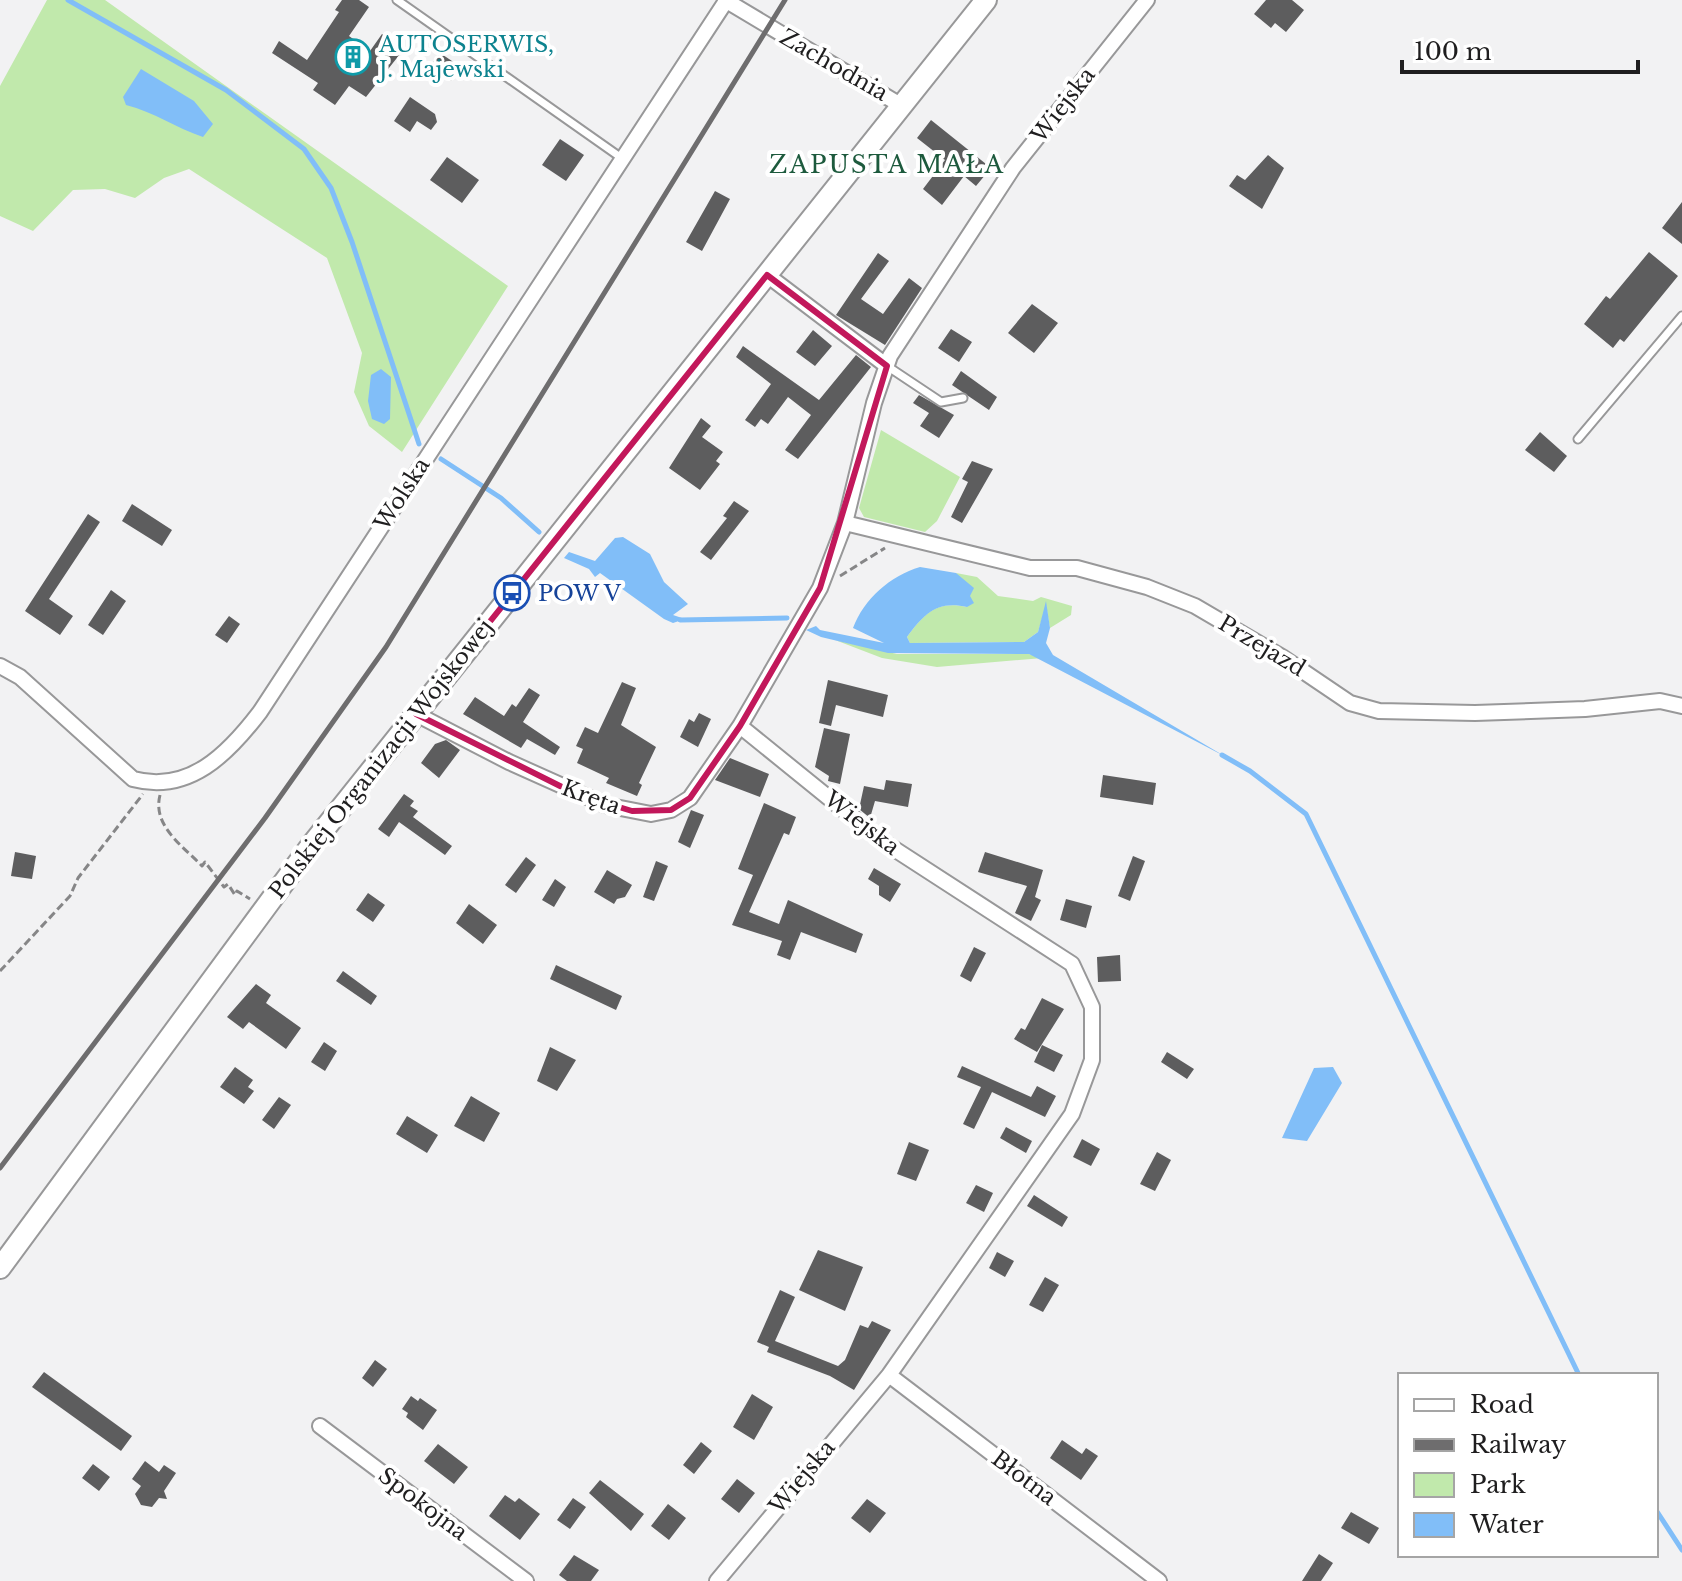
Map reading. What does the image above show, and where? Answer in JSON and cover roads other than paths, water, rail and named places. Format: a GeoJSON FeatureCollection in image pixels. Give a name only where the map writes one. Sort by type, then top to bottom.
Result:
{"type":"FeatureCollection","features":[{"type":"Feature","properties":{"kind":"main road","name":"Polskiej Organizacji Wojskowej"},"geometry":{"type":"LineString","coordinates":[[0,1268],[264,908],[986,0]]}},
{"type":"Feature","properties":{"kind":"street","name":"Wolska"},"geometry":{"type":"LineString","coordinates":[[0,666],[20,677],[133,779],[158,783],[202,771],[240,738],[260,712],[725,0]]}},
{"type":"Feature","properties":{"kind":"street","name":"Zachodnia"},"geometry":{"type":"LineString","coordinates":[[725,0],[902,106]]}},
{"type":"Feature","properties":{"kind":"street","name":"Wiejska"},"geometry":{"type":"LineString","coordinates":[[717,1581],[889,1375],[1072,1114],[1092,1060],[1092,1007],[1072,964],[882,841],[740,726],[820,588],[845,523],[874,403],[887,366],[1013,168],[1147,0]]}},
{"type":"Feature","properties":{"kind":"street"},"geometry":{"type":"LineString","coordinates":[[767,275],[887,366]]}},
{"type":"Feature","properties":{"kind":"street","name":"Przejazd"},"geometry":{"type":"LineString","coordinates":[[845,523],[1030,568],[1077,568],[1147,587],[1195,606],[1282,657],[1350,703],[1379,711],[1585,709],[1660,701],[1682,706]]}},
{"type":"Feature","properties":{"kind":"street","name":"Kręta"},"geometry":{"type":"LineString","coordinates":[[416,714],[576,794],[651,814],[671,810],[690,798],[740,726]]}},
{"type":"Feature","properties":{"kind":"street","name":"Błotna"},"geometry":{"type":"LineString","coordinates":[[889,1375],[1159,1581]]}},
{"type":"Feature","properties":{"kind":"street","name":"Spokojna"},"geometry":{"type":"LineString","coordinates":[[320,1426],[526,1581]]}},
{"type":"Feature","properties":{"kind":"lane"},"geometry":{"type":"LineString","coordinates":[[397,0],[623,159]]}},
{"type":"Feature","properties":{"kind":"lane"},"geometry":{"type":"LineString","coordinates":[[1578,439],[1682,316]]}},
{"type":"Feature","properties":{"kind":"lane"},"geometry":{"type":"LineString","coordinates":[[887,366],[941,402],[963,398]]}},
{"type":"Feature","properties":{"kind":"water"},"geometry":{"type":"Polygon","coordinates":[[[141,69],[194,101],[213,124],[203,137],[126,105],[123,97],[141,69]]]}},
{"type":"Feature","properties":{"kind":"water"},"geometry":{"type":"Polygon","coordinates":[[[381,369],[391,377],[390,419],[384,424],[372,419],[368,401],[371,375],[381,369]]]}},
{"type":"Feature","properties":{"kind":"water"},"geometry":{"type":"Polygon","coordinates":[[[623,537],[650,554],[664,582],[688,604],[673,615],[685,619],[673,623],[664,619],[600,573],[595,577],[589,569],[564,558],[569,552],[595,561],[615,538],[623,537]]]}},
{"type":"Feature","properties":{"kind":"water"},"geometry":{"type":"Polygon","coordinates":[[[920,567],[956,573],[974,588],[970,596],[974,603],[967,607],[939,607],[932,611],[907,637],[910,643],[1024,642],[1038,632],[1046,601],[1050,628],[1046,643],[1053,655],[1226,757],[1029,654],[888,653],[821,637],[806,630],[816,626],[820,630],[884,643],[853,628],[858,617],[879,590],[898,576],[920,567]]]}},
{"type":"Feature","properties":{"kind":"water"},"geometry":{"type":"Polygon","coordinates":[[[1333,1067],[1342,1083],[1307,1141],[1282,1138],[1314,1068],[1333,1067]]]}},
{"type":"Feature","properties":{"kind":"waterway"},"geometry":{"type":"LineString","coordinates":[[68,0],[226,90],[304,149],[331,188],[419,444]]}},
{"type":"Feature","properties":{"kind":"waterway"},"geometry":{"type":"LineString","coordinates":[[441,459],[501,498],[539,532]]}},
{"type":"Feature","properties":{"kind":"waterway"},"geometry":{"type":"LineString","coordinates":[[680,620],[787,618]]}},
{"type":"Feature","properties":{"kind":"waterway"},"geometry":{"type":"LineString","coordinates":[[1222,755],[1250,771],[1306,814],[1578,1373]]}},
{"type":"Feature","properties":{"kind":"waterway"},"geometry":{"type":"LineString","coordinates":[[1658,1513],[1682,1550]]}},
{"type":"Feature","properties":{"kind":"railway"},"geometry":{"type":"LineString","coordinates":[[0,1168],[265,818],[386,647],[785,0]]}},
{"type":"Feature","properties":{"kind":"place","name":"AUTOSERWIS, J. Majewski"},"geometry":{"type":"Point","coordinates":[353,57]}},
{"type":"Feature","properties":{"kind":"place","name":"POW V"},"geometry":{"type":"Point","coordinates":[512,593]}},
{"type":"Feature","properties":{"kind":"district","name":"ZAPUSTA MAŁA"},"geometry":{"type":"Point","coordinates":[887,164]}}]}
